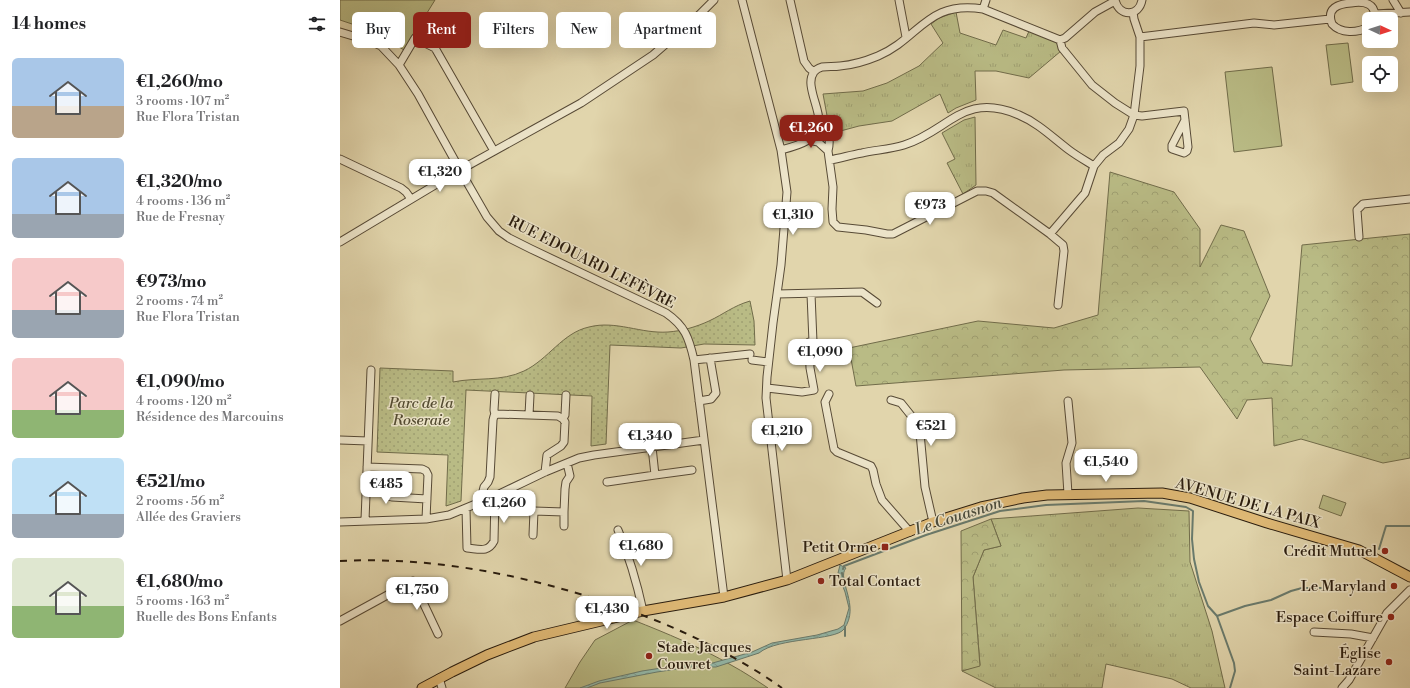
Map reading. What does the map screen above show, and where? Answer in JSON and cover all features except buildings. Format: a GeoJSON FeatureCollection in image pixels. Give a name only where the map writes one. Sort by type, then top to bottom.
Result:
{"type":"FeatureCollection","features":[{"type":"Feature","properties":{"kind":"main road","name":"AVENUE DE LA PAIX"},"geometry":{"type":"LineString","coordinates":[[422,688],[439,678],[518,642],[643,611],[724,597],[787,580],[934,522],[980,507],[1023,498],[1068,494],[1162,493],[1190,498],[1267,523],[1359,550],[1410,577]]}},
{"type":"Feature","properties":{"kind":"street"},"geometry":{"type":"LineString","coordinates":[[340,242],[460,170],[581,103],[653,55],[714,0]]}},
{"type":"Feature","properties":{"kind":"street"},"geometry":{"type":"LineString","coordinates":[[742,0],[781,150],[787,192],[783,246],[768,362],[766,398],[787,580]]}},
{"type":"Feature","properties":{"kind":"street"},"geometry":{"type":"LineString","coordinates":[[790,0],[804,60],[809,68],[814,72]]}},
{"type":"Feature","properties":{"kind":"street"},"geometry":{"type":"LineString","coordinates":[[899,0],[906,37]]}},
{"type":"Feature","properties":{"kind":"street"},"geometry":{"type":"LineString","coordinates":[[983,9],[986,0]]}},
{"type":"Feature","properties":{"kind":"street"},"geometry":{"type":"LineString","coordinates":[[1058,305],[1064,251],[1063,246],[1050,234],[993,193],[978,191],[968,195],[893,234],[838,227],[832,222],[833,187],[828,151],[829,135],[825,128],[819,123],[810,85],[814,72],[819,68],[824,66],[851,65],[888,51],[927,18],[942,9],[970,6],[983,9],[1060,40],[1065,38],[1095,12],[1115,1],[1120,9],[1128,13],[1133,12],[1140,7],[1142,0]]}},
{"type":"Feature","properties":{"kind":"street"},"geometry":{"type":"LineString","coordinates":[[1393,0],[1401,13]]}},
{"type":"Feature","properties":{"kind":"street"},"geometry":{"type":"LineString","coordinates":[[1362,30],[1342,31],[1332,24],[1330,19],[1332,11],[1338,5],[1360,2],[1370,5],[1374,12]]}},
{"type":"Feature","properties":{"kind":"street"},"geometry":{"type":"LineString","coordinates":[[1050,234],[1085,193],[1094,166],[1103,155],[1119,143],[1129,130],[1134,115],[1140,66],[1140,37],[1133,12]]}},
{"type":"Feature","properties":{"kind":"street"},"geometry":{"type":"LineString","coordinates":[[1398,13],[1410,12]]}},
{"type":"Feature","properties":{"kind":"street"},"geometry":{"type":"LineString","coordinates":[[1140,37],[1254,23],[1274,25],[1330,19]]}},
{"type":"Feature","properties":{"kind":"street","name":"RUE EDOUARD LEFÈVRE"},"geometry":{"type":"LineString","coordinates":[[340,32],[381,46],[399,65],[418,94],[487,217],[499,231],[520,243],[678,321],[691,345],[694,360],[724,597]]}},
{"type":"Feature","properties":{"kind":"street"},"geometry":{"type":"LineString","coordinates":[[399,65],[415,38],[435,48],[494,151]]}},
{"type":"Feature","properties":{"kind":"street"},"geometry":{"type":"LineString","coordinates":[[1060,40],[1062,48],[1092,85],[1115,103],[1134,115],[1142,116],[1184,111],[1185,120]]}},
{"type":"Feature","properties":{"kind":"street"},"geometry":{"type":"LineString","coordinates":[[830,160],[906,144],[929,133],[962,113],[972,109],[995,108],[1017,114],[1029,120],[1046,131],[1068,150],[1094,166]]}},
{"type":"Feature","properties":{"kind":"street"},"geometry":{"type":"LineString","coordinates":[[781,150],[809,140],[819,123]]}},
{"type":"Feature","properties":{"kind":"street"},"geometry":{"type":"LineString","coordinates":[[809,140],[818,142],[828,151]]}},
{"type":"Feature","properties":{"kind":"street"},"geometry":{"type":"LineString","coordinates":[[340,159],[400,188],[406,192],[411,199]]}},
{"type":"Feature","properties":{"kind":"street"},"geometry":{"type":"LineString","coordinates":[[1359,237],[1357,210],[1363,204],[1410,199]]}},
{"type":"Feature","properties":{"kind":"street"},"geometry":{"type":"LineString","coordinates":[[777,294],[862,292],[877,303]]}},
{"type":"Feature","properties":{"kind":"street"},"geometry":{"type":"LineString","coordinates":[[767,388],[802,392],[814,390],[810,368],[809,342],[813,342],[811,294]]}},
{"type":"Feature","properties":{"kind":"street"},"geometry":{"type":"LineString","coordinates":[[694,360],[751,357],[768,362]]}},
{"type":"Feature","properties":{"kind":"street"},"geometry":{"type":"LineString","coordinates":[[699,401],[712,399],[716,393],[710,358]]}},
{"type":"Feature","properties":{"kind":"street"},"geometry":{"type":"LineString","coordinates":[[365,520],[371,370]]}},
{"type":"Feature","properties":{"kind":"street"},"geometry":{"type":"LineString","coordinates":[[487,500],[484,487],[490,477],[493,420],[495,415],[494,394]]}},
{"type":"Feature","properties":{"kind":"street"},"geometry":{"type":"LineString","coordinates":[[829,394],[825,402],[834,449],[836,452],[871,466],[882,500],[910,532]]}},
{"type":"Feature","properties":{"kind":"street"},"geometry":{"type":"LineString","coordinates":[[529,415],[530,395]]}},
{"type":"Feature","properties":{"kind":"street"},"geometry":{"type":"LineString","coordinates":[[545,472],[547,455],[561,446],[564,442],[565,422],[563,419],[565,415],[566,395]]}},
{"type":"Feature","properties":{"kind":"street"},"geometry":{"type":"LineString","coordinates":[[891,400],[902,403],[913,418],[920,433],[925,486],[934,522]]}},
{"type":"Feature","properties":{"kind":"street"},"geometry":{"type":"LineString","coordinates":[[1068,402],[1072,443],[1066,463],[1068,494]]}},
{"type":"Feature","properties":{"kind":"street"},"geometry":{"type":"LineString","coordinates":[[495,415],[558,416],[563,419]]}},
{"type":"Feature","properties":{"kind":"street"},"geometry":{"type":"LineString","coordinates":[[340,440],[368,441]]}},
{"type":"Feature","properties":{"kind":"street"},"geometry":{"type":"LineString","coordinates":[[340,522],[437,518],[466,509],[545,472],[579,458],[704,440]]}},
{"type":"Feature","properties":{"kind":"street"},"geometry":{"type":"LineString","coordinates":[[652,447],[655,475]]}},
{"type":"Feature","properties":{"kind":"street"},"geometry":{"type":"LineString","coordinates":[[564,526],[565,490],[566,482],[570,476],[567,463]]}},
{"type":"Feature","properties":{"kind":"street"},"geometry":{"type":"LineString","coordinates":[[367,467],[422,469],[426,471],[428,475],[426,519]]}},
{"type":"Feature","properties":{"kind":"street"},"geometry":{"type":"LineString","coordinates":[[388,468],[388,496],[427,499]]}},
{"type":"Feature","properties":{"kind":"street"},"geometry":{"type":"LineString","coordinates":[[607,482],[692,470]]}},
{"type":"Feature","properties":{"kind":"street"},"geometry":{"type":"LineString","coordinates":[[466,509],[467,548],[488,549],[492,546],[494,541],[495,496]]}},
{"type":"Feature","properties":{"kind":"street"},"geometry":{"type":"LineString","coordinates":[[533,535],[534,511],[564,512]]}},
{"type":"Feature","properties":{"kind":"street"},"geometry":{"type":"LineString","coordinates":[[618,530],[637,585],[643,611]]}},
{"type":"Feature","properties":{"kind":"street"},"geometry":{"type":"LineString","coordinates":[[340,621],[413,581],[438,634]]}},
{"type":"Feature","properties":{"kind":"street"},"geometry":{"type":"LineString","coordinates":[[1342,688],[1350,680],[1387,613],[1410,590]]}},
{"type":"Feature","properties":{"kind":"street"},"geometry":{"type":"LineString","coordinates":[[1314,632],[1350,634],[1373,638]]}},
{"type":"Feature","properties":{"kind":"street"},"geometry":{"type":"LineString","coordinates":[[439,678],[442,688]]}},
{"type":"Feature","properties":{"kind":"green space"},"geometry":{"type":"Polygon","coordinates":[[[340,0],[435,0],[428,12],[413,12],[413,35],[404,50],[401,48],[405,48],[405,12],[352,12],[352,24],[340,20],[340,0]]]}},
{"type":"Feature","properties":{"kind":"green space"},"geometry":{"type":"Polygon","coordinates":[[[956,12],[960,33],[996,45],[1003,30],[1026,38],[1029,31],[1052,39],[1059,46],[1061,51],[1029,78],[996,71],[975,71],[976,100],[948,113],[940,94],[892,121],[859,126],[833,133],[828,121],[823,94],[863,91],[887,83],[919,66],[943,43],[931,24],[939,18],[956,12]]]}},
{"type":"Feature","properties":{"kind":"green space"},"geometry":{"type":"Polygon","coordinates":[[[1348,43],[1353,82],[1331,85],[1326,45],[1348,43]]]}},
{"type":"Feature","properties":{"kind":"green space"},"geometry":{"type":"Polygon","coordinates":[[[1272,67],[1282,146],[1234,152],[1225,72],[1272,67]]]}},
{"type":"Feature","properties":{"kind":"green space"},"geometry":{"type":"Polygon","coordinates":[[[975,117],[976,185],[963,194],[947,163],[955,159],[942,133],[964,120],[975,117]]]}},
{"type":"Feature","properties":{"kind":"green space"},"geometry":{"type":"Polygon","coordinates":[[[1110,172],[1174,192],[1200,229],[1200,267],[1221,225],[1244,231],[1270,296],[1250,339],[1263,363],[1292,366],[1302,245],[1410,234],[1410,458],[1383,463],[1301,439],[1274,446],[1272,398],[1247,400],[1237,419],[1200,367],[1064,370],[856,386],[849,348],[978,321],[1054,328],[1098,315],[1110,172]]]}},
{"type":"Feature","properties":{"kind":"green space","name":"Parc de la Roseraie"},"geometry":{"type":"Polygon","coordinates":[[[750,301],[754,321],[755,345],[704,344],[681,348],[610,345],[606,444],[591,446],[592,396],[466,390],[461,501],[446,506],[448,455],[377,452],[380,368],[453,371],[453,382],[507,377],[533,366],[563,340],[579,330],[599,325],[609,325],[658,332],[678,331],[704,323],[750,301]]]}},
{"type":"Feature","properties":{"kind":"green space"},"geometry":{"type":"Polygon","coordinates":[[[1323,495],[1346,503],[1341,516],[1319,508],[1323,495]]]}},
{"type":"Feature","properties":{"kind":"green space"},"geometry":{"type":"Polygon","coordinates":[[[1138,508],[1189,511],[1190,562],[1212,631],[1225,688],[1191,688],[1172,679],[1106,664],[1102,688],[996,688],[962,671],[980,665],[973,577],[984,550],[1001,546],[991,519],[1138,508]]]}},
{"type":"Feature","properties":{"kind":"green space"},"geometry":{"type":"Polygon","coordinates":[[[991,519],[1001,546],[984,550],[973,577],[980,666],[962,671],[961,531],[991,519]]]}},
{"type":"Feature","properties":{"kind":"green space","name":"Stade Jacques Couvret"},"geometry":{"type":"Polygon","coordinates":[[[633,620],[707,652],[741,670],[768,688],[565,688],[595,640],[633,620]]]}},
{"type":"Feature","properties":{"kind":"water"},"geometry":{"type":"Polygon","coordinates":[[[840,565],[846,568],[844,579],[850,611],[849,620],[844,629],[839,633],[830,636],[779,644],[759,653],[716,667],[690,667],[657,672],[600,683],[587,688],[580,688],[599,681],[642,671],[681,665],[709,664],[752,652],[772,643],[817,635],[838,629],[844,625],[849,608],[840,579],[840,574],[838,573],[840,565]]]}},
{"type":"Feature","properties":{"kind":"waterway","name":"Le Couasnon"},"geometry":{"type":"LineString","coordinates":[[843,569],[844,566],[926,535],[1000,511],[1046,505],[1144,501],[1186,507],[1193,511],[1192,539],[1194,559],[1199,582],[1208,606],[1217,616],[1234,663],[1235,671],[1230,688]]}},
{"type":"Feature","properties":{"kind":"waterway","name":"Le Couasnon"},"geometry":{"type":"LineString","coordinates":[[1379,549],[1386,526],[1410,526]]}},
{"type":"Feature","properties":{"kind":"waterway","name":"Le Couasnon"},"geometry":{"type":"LineString","coordinates":[[842,573],[844,582]]}},
{"type":"Feature","properties":{"kind":"waterway","name":"Le Couasnon"},"geometry":{"type":"LineString","coordinates":[[1217,616],[1245,606],[1271,600],[1302,588],[1326,588]]}},
{"type":"Feature","properties":{"kind":"waterway","name":"Le Couasnon"},"geometry":{"type":"LineString","coordinates":[[845,627],[845,636]]}},
{"type":"Feature","properties":{"kind":"railway"},"geometry":{"type":"LineString","coordinates":[[340,561],[377,560],[452,566],[489,572],[562,589],[634,612],[672,627],[729,655],[765,676],[782,688]]}},
{"type":"Feature","properties":{"kind":"place","name":"Petit Orme"},"geometry":{"type":"Point","coordinates":[885,547]}},
{"type":"Feature","properties":{"kind":"place","name":"Crédit Mutuel"},"geometry":{"type":"Point","coordinates":[1385,551]}},
{"type":"Feature","properties":{"kind":"place","name":"Total Contact"},"geometry":{"type":"Point","coordinates":[821,581]}},
{"type":"Feature","properties":{"kind":"place","name":"Le Maryland"},"geometry":{"type":"Point","coordinates":[1394,586]}},
{"type":"Feature","properties":{"kind":"place","name":"Espace Coiffure"},"geometry":{"type":"Point","coordinates":[1391,617]}},
{"type":"Feature","properties":{"kind":"place","name":"Stade Jacques Couvret"},"geometry":{"type":"Point","coordinates":[649,656]}},
{"type":"Feature","properties":{"kind":"place","name":"Église Saint-Lazare"},"geometry":{"type":"Point","coordinates":[1389,662]}}]}
